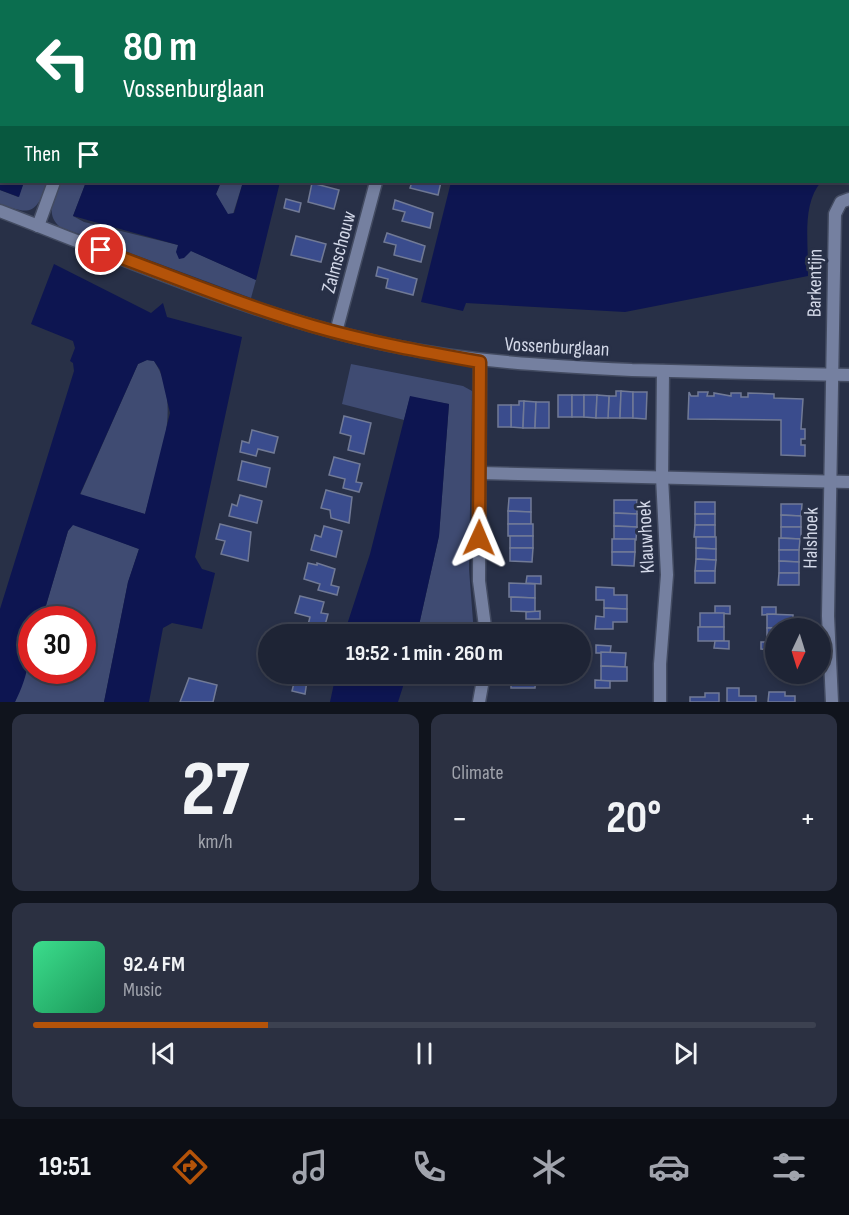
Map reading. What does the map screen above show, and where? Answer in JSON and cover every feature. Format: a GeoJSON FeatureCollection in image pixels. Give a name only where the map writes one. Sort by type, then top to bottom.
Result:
{"type":"FeatureCollection","features":[{"type":"Feature","properties":{"kind":"street"},"geometry":{"type":"LineString","coordinates":[[38,225],[54,183]]}},
{"type":"Feature","properties":{"kind":"street","name":"Zalmschouw"},"geometry":{"type":"LineString","coordinates":[[336,332],[376,183]]}},
{"type":"Feature","properties":{"kind":"street","name":"Barkentijn"},"geometry":{"type":"LineString","coordinates":[[831,375],[835,214],[841,202],[849,199]]}},
{"type":"Feature","properties":{"kind":"street","name":"Vossenburglaan"},"geometry":{"type":"LineString","coordinates":[[0,211],[249,306],[387,345],[480,362],[663,371],[849,375]]}},
{"type":"Feature","properties":{"kind":"street"},"geometry":{"type":"LineString","coordinates":[[480,362],[479,581],[485,624]]}},
{"type":"Feature","properties":{"kind":"street","name":"Klauwhoek"},"geometry":{"type":"LineString","coordinates":[[660,702],[660,664],[667,575],[662,477],[663,371]]}},
{"type":"Feature","properties":{"kind":"street","name":"Halshoek"},"geometry":{"type":"LineString","coordinates":[[831,375],[828,616],[832,702]]}},
{"type":"Feature","properties":{"kind":"street"},"geometry":{"type":"LineString","coordinates":[[480,473],[849,482]]}},
{"type":"Feature","properties":{"kind":"street"},"geometry":{"type":"LineString","coordinates":[[479,702],[482,684]]}},
{"type":"Feature","properties":{"kind":"shaded area"},"geometry":{"type":"Polygon","coordinates":[[[0,183],[24,183],[19,197],[0,190],[0,183]]]}},
{"type":"Feature","properties":{"kind":"shaded area"},"geometry":{"type":"Polygon","coordinates":[[[24,183],[48,183],[36,206],[26,210],[0,204],[0,190],[18,197],[24,183]]]}},
{"type":"Feature","properties":{"kind":"shaded area"},"geometry":{"type":"Polygon","coordinates":[[[61,183],[86,183],[73,216],[84,222],[178,245],[256,280],[251,298],[60,227],[53,217],[54,199],[61,183]]]}},
{"type":"Feature","properties":{"kind":"shaded area"},"geometry":{"type":"Polygon","coordinates":[[[86,183],[221,183],[216,194],[228,214],[234,213],[243,183],[280,183],[256,280],[191,251],[184,258],[179,259],[176,252],[178,245],[73,216],[86,183]]]}},
{"type":"Feature","properties":{"kind":"shaded area"},"geometry":{"type":"Polygon","coordinates":[[[221,183],[243,183],[233,214],[227,214],[216,194],[221,183]]]}},
{"type":"Feature","properties":{"kind":"shaded area"},"geometry":{"type":"Polygon","coordinates":[[[451,183],[820,183],[815,191],[808,214],[808,276],[625,312],[466,303],[463,311],[421,302],[451,183]]]}},
{"type":"Feature","properties":{"kind":"shaded area"},"geometry":{"type":"Polygon","coordinates":[[[54,264],[151,313],[163,303],[167,317],[242,337],[195,557],[202,569],[215,573],[202,629],[172,623],[163,628],[149,702],[104,702],[128,582],[139,549],[73,525],[68,531],[46,606],[18,606],[18,684],[23,684],[15,702],[0,702],[0,609],[74,371],[73,363],[70,361],[75,348],[73,341],[31,324],[54,264]],[[147,360],[138,364],[80,494],[145,514],[170,413],[160,370],[154,361],[147,360]]]}},
{"type":"Feature","properties":{"kind":"shaded area"},"geometry":{"type":"Polygon","coordinates":[[[147,360],[154,361],[163,379],[168,417],[161,457],[145,514],[80,495],[138,364],[147,360]]]}},
{"type":"Feature","properties":{"kind":"shaded area"},"geometry":{"type":"Polygon","coordinates":[[[351,364],[463,386],[472,391],[469,569],[473,624],[419,624],[439,536],[449,404],[410,397],[404,420],[342,404],[351,364]]]}},
{"type":"Feature","properties":{"kind":"shaded area"},"geometry":{"type":"Polygon","coordinates":[[[410,396],[449,404],[439,536],[419,624],[347,624],[370,554],[410,396]]]}},
{"type":"Feature","properties":{"kind":"shaded area"},"geometry":{"type":"Polygon","coordinates":[[[73,524],[139,549],[128,582],[104,702],[15,702],[21,684],[96,684],[96,606],[46,606],[68,531],[73,524]]]}},
{"type":"Feature","properties":{"kind":"shaded area"},"geometry":{"type":"Polygon","coordinates":[[[334,684],[404,684],[398,702],[330,702],[334,684]]]}},
{"type":"Feature","properties":{"kind":"building"},"geometry":{"type":"Polygon","coordinates":[[[312,183],[339,190],[334,209],[308,202],[312,183]]]}},
{"type":"Feature","properties":{"kind":"building"},"geometry":{"type":"Polygon","coordinates":[[[412,183],[441,183],[438,195],[410,188],[412,183]]]}},
{"type":"Feature","properties":{"kind":"building"},"geometry":{"type":"Polygon","coordinates":[[[286,199],[301,203],[299,212],[284,208],[286,199]]]}},
{"type":"Feature","properties":{"kind":"building"},"geometry":{"type":"Polygon","coordinates":[[[395,200],[433,213],[430,228],[402,221],[405,212],[393,209],[395,200]]]}},
{"type":"Feature","properties":{"kind":"building"},"geometry":{"type":"Polygon","coordinates":[[[387,233],[425,246],[421,262],[394,255],[396,245],[384,242],[387,233]]]}},
{"type":"Feature","properties":{"kind":"building"},"geometry":{"type":"Polygon","coordinates":[[[296,236],[326,244],[321,262],[291,255],[296,236]]]}},
{"type":"Feature","properties":{"kind":"building"},"geometry":{"type":"Polygon","coordinates":[[[378,267],[417,279],[413,295],[386,288],[388,279],[376,276],[378,267]]]}},
{"type":"Feature","properties":{"kind":"building"},"geometry":{"type":"Polygon","coordinates":[[[616,391],[621,391],[620,418],[608,418],[609,396],[616,396],[616,391]]]}},
{"type":"Feature","properties":{"kind":"building"},"geometry":{"type":"Polygon","coordinates":[[[621,391],[633,392],[633,418],[620,418],[621,391]]]}},
{"type":"Feature","properties":{"kind":"building"},"geometry":{"type":"Polygon","coordinates":[[[633,392],[647,392],[646,419],[633,418],[633,392]]]}},
{"type":"Feature","properties":{"kind":"building"},"geometry":{"type":"Polygon","coordinates":[[[689,392],[691,396],[698,396],[698,392],[708,392],[707,396],[714,396],[714,393],[731,396],[731,393],[741,393],[741,397],[748,397],[748,393],[774,394],[774,398],[803,399],[801,429],[805,429],[805,439],[801,439],[801,445],[805,445],[805,456],[781,455],[781,420],[688,419],[689,392]]]}},
{"type":"Feature","properties":{"kind":"building"},"geometry":{"type":"Polygon","coordinates":[[[558,395],[572,395],[572,417],[558,417],[558,395]]]}},
{"type":"Feature","properties":{"kind":"building"},"geometry":{"type":"Polygon","coordinates":[[[572,395],[584,395],[584,417],[572,417],[572,395]]]}},
{"type":"Feature","properties":{"kind":"building"},"geometry":{"type":"Polygon","coordinates":[[[584,395],[597,395],[596,418],[584,417],[584,395]]]}},
{"type":"Feature","properties":{"kind":"building"},"geometry":{"type":"Polygon","coordinates":[[[597,395],[609,396],[608,418],[596,418],[597,395]]]}},
{"type":"Feature","properties":{"kind":"building"},"geometry":{"type":"Polygon","coordinates":[[[519,401],[524,401],[523,428],[511,427],[511,405],[519,405],[519,401]]]}},
{"type":"Feature","properties":{"kind":"building"},"geometry":{"type":"Polygon","coordinates":[[[524,401],[536,402],[535,428],[523,428],[524,401]]]}},
{"type":"Feature","properties":{"kind":"building"},"geometry":{"type":"Polygon","coordinates":[[[536,402],[549,402],[549,428],[535,428],[536,402]]]}},
{"type":"Feature","properties":{"kind":"building"},"geometry":{"type":"Polygon","coordinates":[[[498,405],[511,405],[511,427],[498,427],[498,405]]]}},
{"type":"Feature","properties":{"kind":"building"},"geometry":{"type":"Polygon","coordinates":[[[344,416],[371,423],[364,454],[348,450],[351,436],[340,433],[344,416]]]}},
{"type":"Feature","properties":{"kind":"building"},"geometry":{"type":"Polygon","coordinates":[[[252,430],[278,437],[274,453],[258,449],[256,456],[240,452],[242,441],[249,443],[252,430]]]}},
{"type":"Feature","properties":{"kind":"building"},"geometry":{"type":"Polygon","coordinates":[[[334,457],[360,464],[356,482],[362,483],[359,492],[343,488],[345,479],[329,475],[334,457]]]}},
{"type":"Feature","properties":{"kind":"building"},"geometry":{"type":"Polygon","coordinates":[[[242,461],[270,468],[266,487],[238,480],[242,461]]]}},
{"type":"Feature","properties":{"kind":"building"},"geometry":{"type":"Polygon","coordinates":[[[326,490],[352,497],[349,523],[331,518],[330,510],[321,508],[326,490]]]}},
{"type":"Feature","properties":{"kind":"building"},"geometry":{"type":"Polygon","coordinates":[[[240,495],[262,501],[257,523],[229,516],[232,504],[237,506],[240,495]]]}},
{"type":"Feature","properties":{"kind":"building"},"geometry":{"type":"Polygon","coordinates":[[[509,498],[531,498],[531,512],[508,511],[509,498]]]}},
{"type":"Feature","properties":{"kind":"building"},"geometry":{"type":"Polygon","coordinates":[[[614,500],[637,500],[637,514],[614,513],[614,500]]]}},
{"type":"Feature","properties":{"kind":"building"},"geometry":{"type":"Polygon","coordinates":[[[695,502],[715,502],[715,514],[695,514],[695,502]]]}},
{"type":"Feature","properties":{"kind":"building"},"geometry":{"type":"Polygon","coordinates":[[[781,504],[802,504],[801,516],[781,515],[781,504]]]}},
{"type":"Feature","properties":{"kind":"building"},"geometry":{"type":"Polygon","coordinates":[[[508,511],[531,512],[531,524],[508,524],[508,511]]]}},
{"type":"Feature","properties":{"kind":"building"},"geometry":{"type":"Polygon","coordinates":[[[614,513],[637,514],[637,527],[614,526],[614,513]]]}},
{"type":"Feature","properties":{"kind":"building"},"geometry":{"type":"Polygon","coordinates":[[[695,514],[715,514],[715,525],[695,525],[695,514]]]}},
{"type":"Feature","properties":{"kind":"building"},"geometry":{"type":"Polygon","coordinates":[[[781,515],[801,516],[801,527],[781,527],[781,515]]]}},
{"type":"Feature","properties":{"kind":"building"},"geometry":{"type":"Polygon","coordinates":[[[220,524],[251,532],[248,561],[221,554],[225,541],[216,539],[220,524]]]}},
{"type":"Feature","properties":{"kind":"building"},"geometry":{"type":"Polygon","coordinates":[[[508,524],[533,524],[533,536],[508,536],[508,524]]]}},
{"type":"Feature","properties":{"kind":"building"},"geometry":{"type":"Polygon","coordinates":[[[695,525],[715,525],[715,537],[694,537],[695,525]]]}},
{"type":"Feature","properties":{"kind":"building"},"geometry":{"type":"Polygon","coordinates":[[[324,526],[342,531],[336,557],[311,550],[315,535],[321,537],[324,526]]]}},
{"type":"Feature","properties":{"kind":"building"},"geometry":{"type":"Polygon","coordinates":[[[614,526],[637,527],[636,540],[614,539],[614,526]]]}},
{"type":"Feature","properties":{"kind":"building"},"geometry":{"type":"Polygon","coordinates":[[[781,527],[801,527],[801,539],[781,538],[781,527]]]}},
{"type":"Feature","properties":{"kind":"building"},"geometry":{"type":"Polygon","coordinates":[[[510,536],[533,536],[533,548],[510,548],[510,536]]]}},
{"type":"Feature","properties":{"kind":"building"},"geometry":{"type":"Polygon","coordinates":[[[696,537],[716,537],[716,549],[696,548],[696,537]]]}},
{"type":"Feature","properties":{"kind":"building"},"geometry":{"type":"Polygon","coordinates":[[[779,538],[800,539],[799,550],[779,550],[779,538]]]}},
{"type":"Feature","properties":{"kind":"building"},"geometry":{"type":"Polygon","coordinates":[[[612,539],[635,539],[635,552],[612,552],[612,539]]]}},
{"type":"Feature","properties":{"kind":"building"},"geometry":{"type":"Polygon","coordinates":[[[510,548],[533,548],[532,562],[510,561],[510,548]]]}},
{"type":"Feature","properties":{"kind":"building"},"geometry":{"type":"Polygon","coordinates":[[[696,548],[716,549],[716,560],[696,559],[696,548]]]}},
{"type":"Feature","properties":{"kind":"building"},"geometry":{"type":"Polygon","coordinates":[[[779,550],[799,550],[799,562],[779,561],[779,550]]]}},
{"type":"Feature","properties":{"kind":"building"},"geometry":{"type":"Polygon","coordinates":[[[612,552],[635,552],[634,566],[612,565],[612,552]]]}},
{"type":"Feature","properties":{"kind":"building"},"geometry":{"type":"Polygon","coordinates":[[[696,559],[716,560],[715,571],[695,571],[696,559]]]}},
{"type":"Feature","properties":{"kind":"building"},"geometry":{"type":"Polygon","coordinates":[[[779,561],[799,562],[799,573],[779,573],[779,561]]]}},
{"type":"Feature","properties":{"kind":"building"},"geometry":{"type":"Polygon","coordinates":[[[308,563],[317,565],[317,563],[335,569],[331,585],[339,587],[337,595],[318,590],[320,584],[304,579],[308,563]]]}},
{"type":"Feature","properties":{"kind":"building"},"geometry":{"type":"Polygon","coordinates":[[[695,571],[715,571],[715,583],[695,583],[695,571]]]}},
{"type":"Feature","properties":{"kind":"building"},"geometry":{"type":"Polygon","coordinates":[[[779,573],[799,573],[799,585],[778,585],[779,573]]]}},
{"type":"Feature","properties":{"kind":"building"},"geometry":{"type":"Polygon","coordinates":[[[527,576],[541,576],[541,584],[526,583],[527,576]]]}},
{"type":"Feature","properties":{"kind":"building"},"geometry":{"type":"Polygon","coordinates":[[[509,583],[535,584],[535,598],[509,597],[509,583]]]}},
{"type":"Feature","properties":{"kind":"building"},"geometry":{"type":"Polygon","coordinates":[[[596,587],[614,588],[614,595],[627,595],[627,609],[604,608],[604,600],[596,600],[596,587]]]}},
{"type":"Feature","properties":{"kind":"building"},"geometry":{"type":"Polygon","coordinates":[[[300,596],[324,602],[321,613],[328,614],[325,624],[308,624],[310,617],[295,613],[300,596]]]}},
{"type":"Feature","properties":{"kind":"building"},"geometry":{"type":"Polygon","coordinates":[[[511,597],[535,598],[535,612],[511,611],[511,597]]]}},
{"type":"Feature","properties":{"kind":"building"},"geometry":{"type":"Polygon","coordinates":[[[715,606],[730,606],[730,614],[715,613],[715,606]]]}},
{"type":"Feature","properties":{"kind":"building"},"geometry":{"type":"Polygon","coordinates":[[[762,607],[776,607],[776,614],[762,615],[762,607]]]}},
{"type":"Feature","properties":{"kind":"building"},"geometry":{"type":"Polygon","coordinates":[[[604,608],[627,609],[627,622],[613,622],[613,629],[595,629],[596,616],[604,617],[604,608]]]}},
{"type":"Feature","properties":{"kind":"building"},"geometry":{"type":"Polygon","coordinates":[[[540,611],[540,619],[526,619],[526,612],[540,611]]]}},
{"type":"Feature","properties":{"kind":"building"},"geometry":{"type":"Polygon","coordinates":[[[700,613],[724,613],[724,627],[700,627],[700,613]]]}},
{"type":"Feature","properties":{"kind":"building"},"geometry":{"type":"Polygon","coordinates":[[[767,614],[793,615],[793,618],[767,618],[767,614]]]}},
{"type":"Feature","properties":{"kind":"building"},"geometry":{"type":"Polygon","coordinates":[[[698,627],[724,627],[724,641],[698,641],[698,627]]]}},
{"type":"Feature","properties":{"kind":"building"},"geometry":{"type":"Polygon","coordinates":[[[715,641],[729,641],[729,649],[714,648],[715,641]]]}},
{"type":"Feature","properties":{"kind":"building"},"geometry":{"type":"Polygon","coordinates":[[[761,642],[765,642],[765,649],[761,649],[761,642]]]}},
{"type":"Feature","properties":{"kind":"building"},"geometry":{"type":"Polygon","coordinates":[[[596,645],[611,646],[610,653],[596,653],[596,645]]]}},
{"type":"Feature","properties":{"kind":"building"},"geometry":{"type":"Polygon","coordinates":[[[601,652],[626,653],[625,667],[601,666],[601,652]]]}},
{"type":"Feature","properties":{"kind":"building"},"geometry":{"type":"Polygon","coordinates":[[[601,666],[627,667],[627,681],[601,681],[601,666]]]}},
{"type":"Feature","properties":{"kind":"building"},"geometry":{"type":"Polygon","coordinates":[[[189,678],[217,685],[213,702],[180,702],[189,678]]]}},
{"type":"Feature","properties":{"kind":"building"},"geometry":{"type":"Polygon","coordinates":[[[595,680],[610,681],[610,688],[595,688],[595,680]]]}},
{"type":"Feature","properties":{"kind":"building"},"geometry":{"type":"Polygon","coordinates":[[[294,684],[306,684],[305,694],[292,691],[294,684]]]}},
{"type":"Feature","properties":{"kind":"building"},"geometry":{"type":"Polygon","coordinates":[[[511,684],[535,684],[535,688],[511,688],[511,684]]]}},
{"type":"Feature","properties":{"kind":"building"},"geometry":{"type":"Polygon","coordinates":[[[727,688],[739,688],[739,696],[756,696],[756,702],[727,702],[727,688]]]}},
{"type":"Feature","properties":{"kind":"building"},"geometry":{"type":"Polygon","coordinates":[[[769,692],[785,692],[785,696],[795,696],[795,702],[768,702],[769,692]]]}},
{"type":"Feature","properties":{"kind":"building"},"geometry":{"type":"Polygon","coordinates":[[[705,693],[719,693],[719,702],[690,702],[690,697],[705,697],[705,693]]]}},
{"type":"Feature","properties":{"kind":"route"},"geometry":{"type":"LineString","coordinates":[[101,250],[249,306],[312,326],[387,345],[480,362],[479,538]]}}]}
